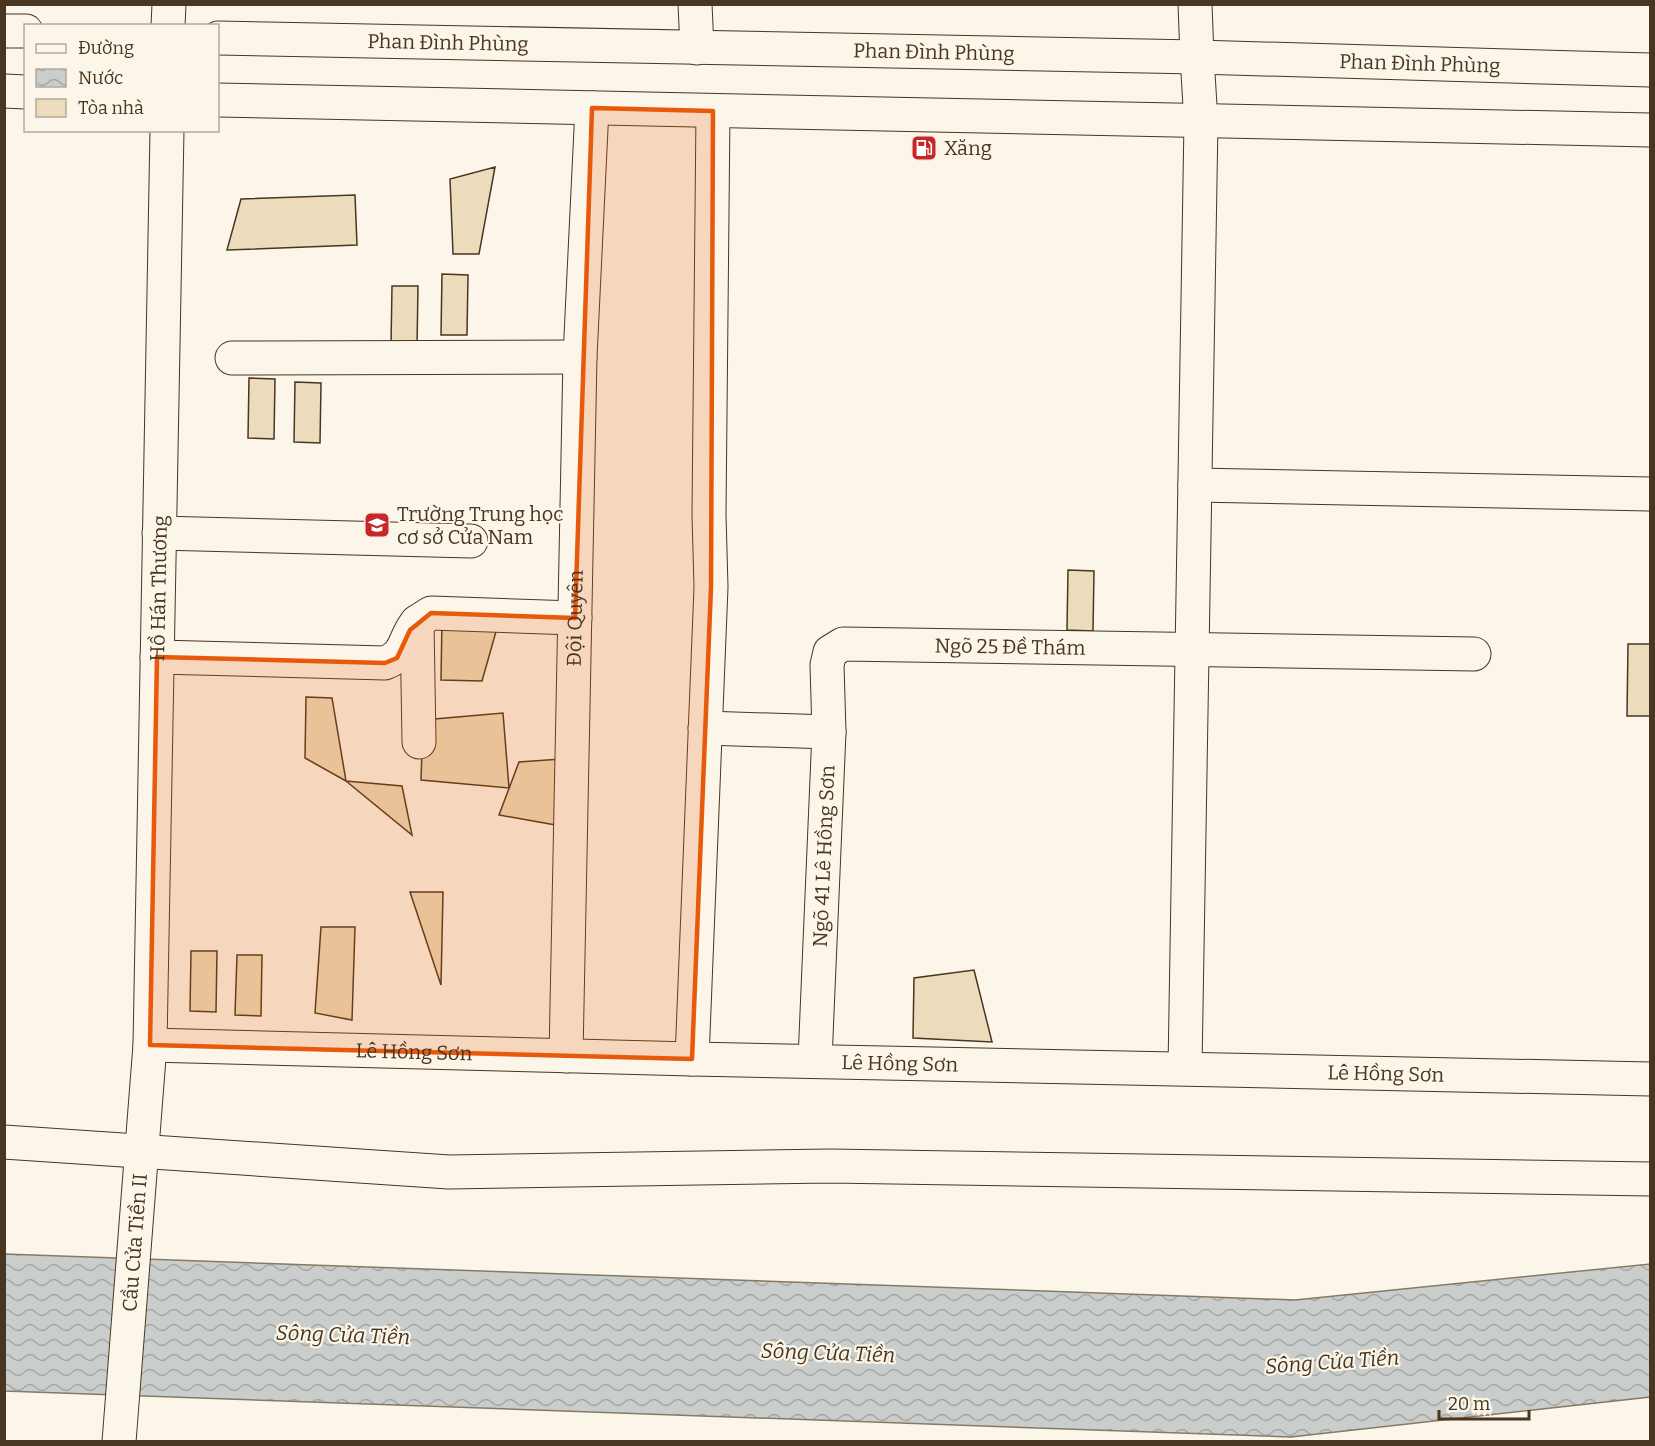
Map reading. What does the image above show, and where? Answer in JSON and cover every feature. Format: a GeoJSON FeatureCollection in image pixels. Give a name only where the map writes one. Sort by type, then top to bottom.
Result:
{"type":"FeatureCollection","features":[{"type":"Feature","properties":{"kind":"main road"},"geometry":{"type":"LineString","coordinates":[[168,24],[169,4]]}},
{"type":"Feature","properties":{"kind":"main road"},"geometry":{"type":"LineString","coordinates":[[695,4],[697,48]]}},
{"type":"Feature","properties":{"kind":"main road"},"geometry":{"type":"LineString","coordinates":[[1185,1068],[1201,122],[1195,4]]}},
{"type":"Feature","properties":{"kind":"main road"},"geometry":{"type":"LineString","coordinates":[[4,31],[24,31]]}},
{"type":"Feature","properties":{"kind":"main road","name":"Phan Đình Phùng"},"geometry":{"type":"LineString","coordinates":[[219,38],[1197,57],[1650,70]]}},
{"type":"Feature","properties":{"kind":"main road"},"geometry":{"type":"LineString","coordinates":[[4,91],[24,92]]}},
{"type":"Feature","properties":{"kind":"main road"},"geometry":{"type":"LineString","coordinates":[[219,100],[1650,130]]}},
{"type":"Feature","properties":{"kind":"main road","name":"Đội Quyên"},"geometry":{"type":"LineString","coordinates":[[567,1056],[580,357],[592,108]]}},
{"type":"Feature","properties":{"kind":"main road"},"geometry":{"type":"LineString","coordinates":[[692,1059],[711,587],[709,515],[713,111]]}},
{"type":"Feature","properties":{"kind":"main road","name":"Hồ Hán Thương"},"geometry":{"type":"LineString","coordinates":[[150,1045],[167,132]]}},
{"type":"Feature","properties":{"kind":"main road"},"geometry":{"type":"LineString","coordinates":[[232,358],[580,357]]}},
{"type":"Feature","properties":{"kind":"main road"},"geometry":{"type":"LineString","coordinates":[[1196,485],[1650,494]]}},
{"type":"Feature","properties":{"kind":"main road"},"geometry":{"type":"LineString","coordinates":[[159,533],[471,541]]}},
{"type":"Feature","properties":{"kind":"main road"},"geometry":{"type":"LineString","coordinates":[[157,657],[385,663],[397,658],[404,648],[410,630],[417,621],[430,613],[575,618]]}},
{"type":"Feature","properties":{"kind":"main road"},"geometry":{"type":"LineString","coordinates":[[417,621],[419,742]]}},
{"type":"Feature","properties":{"kind":"main road","name":"Ngõ 25 Đề Thám"},"geometry":{"type":"LineString","coordinates":[[830,652],[843,644],[1474,654]]}},
{"type":"Feature","properties":{"kind":"main road","name":"Ngõ 41 Lê Hồng Sơn"},"geometry":{"type":"LineString","coordinates":[[815,1060],[829,732],[826,665],[830,652]]}},
{"type":"Feature","properties":{"kind":"main road"},"geometry":{"type":"LineString","coordinates":[[705,728],[829,732]]}},
{"type":"Feature","properties":{"kind":"main road","name":"Lê Hồng Sơn"},"geometry":{"type":"LineString","coordinates":[[150,1045],[1650,1079]]}},
{"type":"Feature","properties":{"kind":"main road","name":"Cầu Cửa Tiền II"},"geometry":{"type":"LineString","coordinates":[[119,1442],[150,1045]]}},
{"type":"Feature","properties":{"kind":"main road"},"geometry":{"type":"LineString","coordinates":[[4,1142],[140,1167],[449,1172],[830,1166],[1650,1179]]}},
{"type":"Feature","properties":{"kind":"highlighted area"},"geometry":{"type":"Polygon","coordinates":[[[592,108],[713,111],[711,587],[692,1059],[150,1045],[157,657],[385,663],[397,658],[410,630],[431,613],[575,618],[592,108]]]}},
{"type":"Feature","properties":{"kind":"water","name":"Sông Cửa Tiền"},"geometry":{"type":"Polygon","coordinates":[[[5,1254],[1295,1300],[1650,1264],[1650,1397],[1291,1437],[5,1391],[5,1254]]]}},
{"type":"Feature","properties":{"kind":"building"},"geometry":{"type":"Polygon","coordinates":[[[495,167],[479,254],[453,254],[450,179],[495,167]]]}},
{"type":"Feature","properties":{"kind":"building"},"geometry":{"type":"Polygon","coordinates":[[[355,195],[357,245],[227,250],[241,199],[355,195]]]}},
{"type":"Feature","properties":{"kind":"building"},"geometry":{"type":"Polygon","coordinates":[[[442,274],[468,275],[467,335],[441,335],[442,274]]]}},
{"type":"Feature","properties":{"kind":"building"},"geometry":{"type":"Polygon","coordinates":[[[392,286],[418,286],[417,347],[391,346],[392,286]]]}},
{"type":"Feature","properties":{"kind":"building"},"geometry":{"type":"Polygon","coordinates":[[[249,378],[275,379],[274,439],[248,438],[249,378]]]}},
{"type":"Feature","properties":{"kind":"building"},"geometry":{"type":"Polygon","coordinates":[[[295,382],[321,383],[320,443],[294,442],[295,382]]]}},
{"type":"Feature","properties":{"kind":"building"},"geometry":{"type":"Polygon","coordinates":[[[1068,570],[1094,571],[1093,631],[1067,630],[1068,570]]]}},
{"type":"Feature","properties":{"kind":"building"},"geometry":{"type":"Polygon","coordinates":[[[442,620],[499,621],[482,681],[441,680],[442,620]]]}},
{"type":"Feature","properties":{"kind":"building"},"geometry":{"type":"Polygon","coordinates":[[[1628,644],[1650,644],[1650,716],[1627,716],[1628,644]]]}},
{"type":"Feature","properties":{"kind":"building"},"geometry":{"type":"Polygon","coordinates":[[[306,697],[332,698],[346,781],[305,758],[306,697]]]}},
{"type":"Feature","properties":{"kind":"building"},"geometry":{"type":"Polygon","coordinates":[[[503,713],[509,788],[421,780],[423,720],[503,713]]]}},
{"type":"Feature","properties":{"kind":"building"},"geometry":{"type":"Polygon","coordinates":[[[561,759],[567,827],[499,815],[519,762],[561,759]]]}},
{"type":"Feature","properties":{"kind":"building"},"geometry":{"type":"Polygon","coordinates":[[[346,781],[402,786],[412,835],[346,781]]]}},
{"type":"Feature","properties":{"kind":"building"},"geometry":{"type":"Polygon","coordinates":[[[410,892],[443,892],[441,985],[410,892]]]}},
{"type":"Feature","properties":{"kind":"building"},"geometry":{"type":"Polygon","coordinates":[[[321,927],[355,927],[352,1020],[315,1013],[321,927]]]}},
{"type":"Feature","properties":{"kind":"building"},"geometry":{"type":"Polygon","coordinates":[[[191,951],[217,951],[216,1012],[190,1011],[191,951]]]}},
{"type":"Feature","properties":{"kind":"building"},"geometry":{"type":"Polygon","coordinates":[[[237,955],[262,955],[261,1016],[235,1015],[237,955]]]}},
{"type":"Feature","properties":{"kind":"building"},"geometry":{"type":"Polygon","coordinates":[[[974,970],[992,1042],[913,1038],[914,978],[974,970]]]}},
{"type":"Feature","properties":{"kind":"place","name":"Xăng"},"geometry":{"type":"Point","coordinates":[924,148]}},
{"type":"Feature","properties":{"kind":"place","name":"Trường Trung học cơ sở Cửa Nam"},"geometry":{"type":"Point","coordinates":[377,525]}}]}
